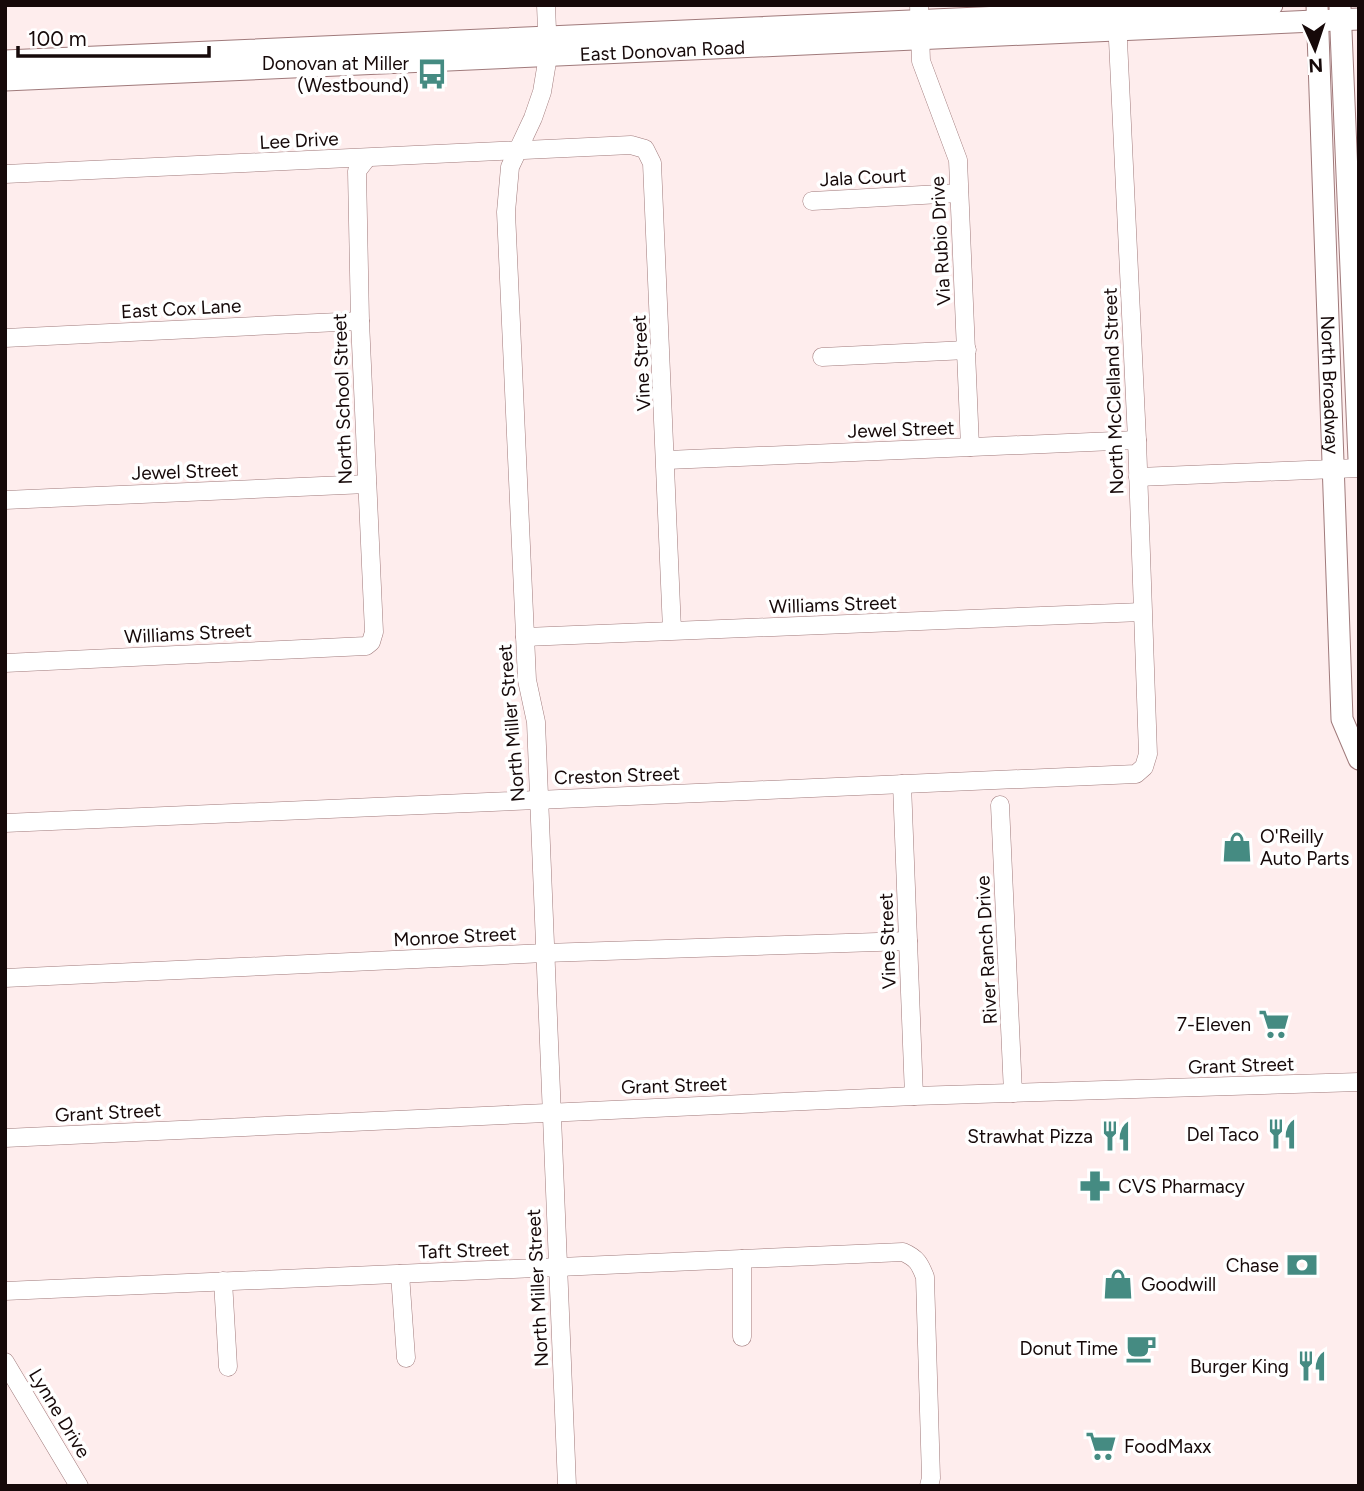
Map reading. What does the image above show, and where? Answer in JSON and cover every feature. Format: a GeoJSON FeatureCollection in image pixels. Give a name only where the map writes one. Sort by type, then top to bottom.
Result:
{"type":"FeatureCollection","features":[{"type":"Feature","properties":{"kind":"main road","name":"East Donovan Road"},"geometry":{"type":"LineString","coordinates":[[1117,21],[1272,5]]}},
{"type":"Feature","properties":{"kind":"main road","name":"East Donovan Road"},"geometry":{"type":"LineString","coordinates":[[5,80],[920,22],[1117,21],[1317,13],[1346,15]]}},
{"type":"Feature","properties":{"kind":"main road","name":"North Broadway"},"geometry":{"type":"LineString","coordinates":[[1317,13],[1342,719],[1359,759]]}},
{"type":"Feature","properties":{"kind":"main road","name":"North Broadway"},"geometry":{"type":"LineString","coordinates":[[1346,15],[1359,459]]}},
{"type":"Feature","properties":{"kind":"main road","name":"East Donovan Road"},"geometry":{"type":"LineString","coordinates":[[5,61],[548,46]]}},
{"type":"Feature","properties":{"kind":"street","name":"North Miller Street"},"geometry":{"type":"LineString","coordinates":[[547,5],[548,46],[542,92],[510,167],[506,212],[524,638],[527,680],[536,722],[540,799],[567,1486]]}},
{"type":"Feature","properties":{"kind":"street","name":"North McClelland Street"},"geometry":{"type":"LineString","coordinates":[[1117,21],[1137,440],[1148,754],[1144,767]]}},
{"type":"Feature","properties":{"kind":"street","name":"Via Rubio Drive"},"geometry":{"type":"LineString","coordinates":[[920,22],[921,61],[958,160],[970,447]]}},
{"type":"Feature","properties":{"kind":"street","name":"Vine Street"},"geometry":{"type":"LineString","coordinates":[[594,146],[631,145],[645,149],[652,163],[667,460],[672,630]]}},
{"type":"Feature","properties":{"kind":"street","name":"Lee Drive"},"geometry":{"type":"LineString","coordinates":[[5,174],[594,146]]}},
{"type":"Feature","properties":{"kind":"street","name":"North School Street"},"geometry":{"type":"LineString","coordinates":[[367,158],[357,172],[360,321],[374,632],[371,642]]}},
{"type":"Feature","properties":{"kind":"street","name":"Jala Court"},"geometry":{"type":"LineString","coordinates":[[811,201],[959,193]]}},
{"type":"Feature","properties":{"kind":"street","name":"East Cox Lane"},"geometry":{"type":"LineString","coordinates":[[5,338],[360,321]]}},
{"type":"Feature","properties":{"kind":"street"},"geometry":{"type":"LineString","coordinates":[[822,357],[967,350]]}},
{"type":"Feature","properties":{"kind":"street","name":"Jewel Street"},"geometry":{"type":"LineString","coordinates":[[667,460],[1137,440]]}},
{"type":"Feature","properties":{"kind":"street"},"geometry":{"type":"LineString","coordinates":[[1138,477],[1359,468]]}},
{"type":"Feature","properties":{"kind":"street","name":"Jewel Street"},"geometry":{"type":"LineString","coordinates":[[5,500],[367,484]]}},
{"type":"Feature","properties":{"kind":"street","name":"Williams Street"},"geometry":{"type":"LineString","coordinates":[[524,638],[1142,612]]}},
{"type":"Feature","properties":{"kind":"street","name":"Williams Street"},"geometry":{"type":"LineString","coordinates":[[5,663],[366,646],[371,642]]}},
{"type":"Feature","properties":{"kind":"street","name":"Creston Street"},"geometry":{"type":"LineString","coordinates":[[5,823],[1131,775],[1144,767]]}},
{"type":"Feature","properties":{"kind":"street","name":"Vine Street"},"geometry":{"type":"LineString","coordinates":[[902,784],[914,1096]]}},
{"type":"Feature","properties":{"kind":"street","name":"River Ranch Drive"},"geometry":{"type":"LineString","coordinates":[[1000,805],[1013,1093]]}},
{"type":"Feature","properties":{"kind":"street","name":"Monroe Street"},"geometry":{"type":"LineString","coordinates":[[5,978],[545,953],[908,940]]}},
{"type":"Feature","properties":{"kind":"street","name":"Grant Street"},"geometry":{"type":"LineString","coordinates":[[5,1138],[551,1111],[1352,1082]]}},
{"type":"Feature","properties":{"kind":"street","name":"Taft Street"},"geometry":{"type":"LineString","coordinates":[[5,1291],[903,1252],[920,1263],[925,1278],[931,1478],[929,1486]]}},
{"type":"Feature","properties":{"kind":"street"},"geometry":{"type":"LineString","coordinates":[[741,1259],[743,1337]]}},
{"type":"Feature","properties":{"kind":"street"},"geometry":{"type":"LineString","coordinates":[[400,1274],[406,1358]]}},
{"type":"Feature","properties":{"kind":"street"},"geometry":{"type":"LineString","coordinates":[[223,1281],[228,1367]]}},
{"type":"Feature","properties":{"kind":"street","name":"Lynne Drive"},"geometry":{"type":"LineString","coordinates":[[5,1362],[79,1486]]}},
{"type":"Feature","properties":{"kind":"place","name":"Donovan at Miller (Westbound)"},"geometry":{"type":"Point","coordinates":[432,74]}},
{"type":"Feature","properties":{"kind":"place","name":"O'Reilly Auto Parts"},"geometry":{"type":"Point","coordinates":[1237,847]}},
{"type":"Feature","properties":{"kind":"place","name":"7-Eleven"},"geometry":{"type":"Point","coordinates":[1274,1024]}},
{"type":"Feature","properties":{"kind":"place","name":"Del Taco"},"geometry":{"type":"Point","coordinates":[1282,1134]}},
{"type":"Feature","properties":{"kind":"place","name":"Strawhat Pizza"},"geometry":{"type":"Point","coordinates":[1116,1136]}},
{"type":"Feature","properties":{"kind":"place","name":"CVS Pharmacy"},"geometry":{"type":"Point","coordinates":[1095,1186]}},
{"type":"Feature","properties":{"kind":"place","name":"Chase"},"geometry":{"type":"Point","coordinates":[1302,1265]}},
{"type":"Feature","properties":{"kind":"place","name":"Goodwill"},"geometry":{"type":"Point","coordinates":[1118,1284]}},
{"type":"Feature","properties":{"kind":"place","name":"Donut Time"},"geometry":{"type":"Point","coordinates":[1141,1348]}},
{"type":"Feature","properties":{"kind":"place","name":"Burger King"},"geometry":{"type":"Point","coordinates":[1312,1366]}},
{"type":"Feature","properties":{"kind":"place","name":"FoodMaxx"},"geometry":{"type":"Point","coordinates":[1101,1446]}}]}
